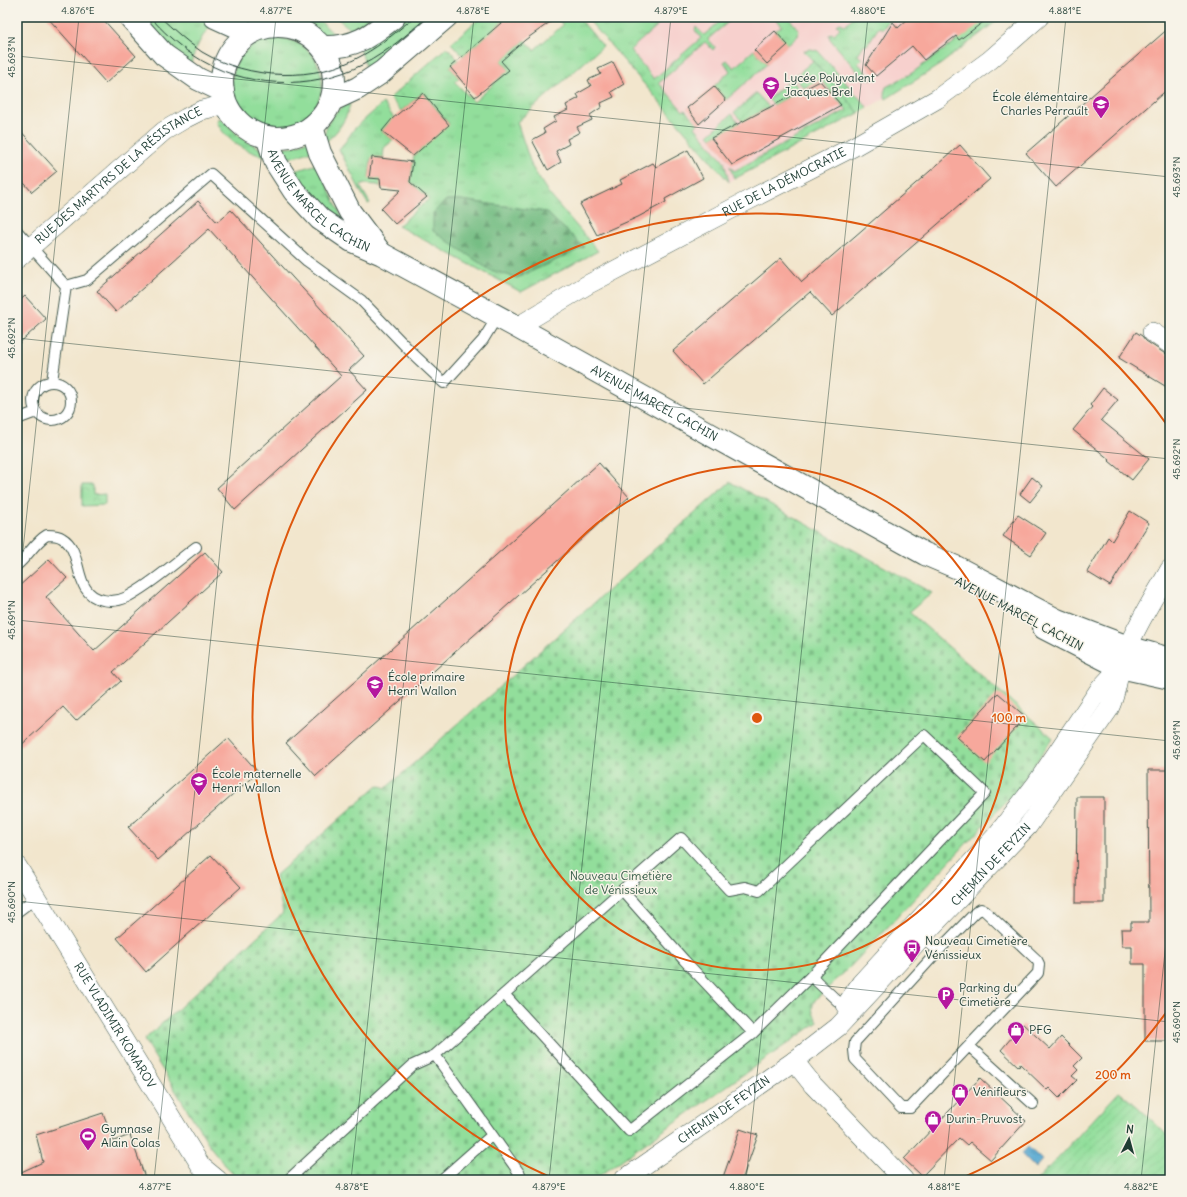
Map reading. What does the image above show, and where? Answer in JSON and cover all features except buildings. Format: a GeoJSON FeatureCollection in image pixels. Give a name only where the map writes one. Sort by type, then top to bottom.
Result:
{"type":"FeatureCollection","features":[{"type":"Feature","properties":{"kind":"street"},"geometry":{"type":"LineString","coordinates":[[130,17],[164,55],[224,98]]}},
{"type":"Feature","properties":{"kind":"street"},"geometry":{"type":"LineString","coordinates":[[215,17],[263,26],[300,25],[323,47],[331,62],[334,76],[332,100],[324,115],[312,127],[291,137],[267,138],[254,133],[243,126],[233,116],[224,98],[223,77],[227,59],[239,41],[263,26]]}},
{"type":"Feature","properties":{"kind":"street"},"geometry":{"type":"LineString","coordinates":[[323,47],[347,45],[364,40],[394,17]]}},
{"type":"Feature","properties":{"kind":"street"},"geometry":{"type":"LineString","coordinates":[[332,100],[358,88],[382,72],[446,17]]}},
{"type":"Feature","properties":{"kind":"street","name":"RUE DE LA DÉMOCRATIE"},"geometry":{"type":"LineString","coordinates":[[517,327],[587,285],[743,203],[853,148],[937,99],[990,60],[1039,17]]}},
{"type":"Feature","properties":{"kind":"street","name":"RUE DES MARTYRS DE LA RÉSISTANCE"},"geometry":{"type":"LineString","coordinates":[[17,259],[164,131],[224,98]]}},
{"type":"Feature","properties":{"kind":"street","name":"AVENUE MARCEL CACHIN"},"geometry":{"type":"LineString","coordinates":[[312,127],[320,153],[350,212],[382,254]]}},
{"type":"Feature","properties":{"kind":"street","name":"AVENUE MARCEL CACHIN"},"geometry":{"type":"LineString","coordinates":[[267,138],[276,164],[294,191],[320,219],[352,241],[382,254],[517,327],[925,554],[958,568],[1057,620],[1128,647],[1170,659]]}},
{"type":"Feature","properties":{"kind":"street"},"geometry":{"type":"LineString","coordinates":[[1152,332],[1170,344]]}},
{"type":"Feature","properties":{"kind":"street","name":"AVENUE MARCEL CACHIN"},"geometry":{"type":"LineString","coordinates":[[925,554],[954,581],[1120,667],[1170,678]]}},
{"type":"Feature","properties":{"kind":"street","name":"CHEMIN DE FEYZIN"},"geometry":{"type":"LineString","coordinates":[[623,1180],[794,1061],[838,1027],[848,1011],[917,932],[1028,826],[1109,709],[1115,698],[1120,667],[1137,626],[1170,569]]}},
{"type":"Feature","properties":{"kind":"street","name":"RUE VLADIMIR KOMAROV"},"geometry":{"type":"LineString","coordinates":[[17,866],[201,1166],[218,1180]]}},
{"type":"Feature","properties":{"kind":"street"},"geometry":{"type":"LineString","coordinates":[[794,1061],[813,1085],[904,1180]]}},
{"type":"Feature","properties":{"kind":"lane"},"geometry":{"type":"LineString","coordinates":[[66,286],[87,280],[211,174],[307,261],[361,300],[412,353],[444,383],[483,340],[497,317]]}},
{"type":"Feature","properties":{"kind":"lane"},"geometry":{"type":"LineString","coordinates":[[17,231],[66,286],[52,381]]}},
{"type":"Feature","properties":{"kind":"lane"},"geometry":{"type":"LineString","coordinates":[[46,382],[58,382],[64,385],[71,395],[72,401],[68,412],[58,420],[46,420],[36,412],[32,401],[33,394],[46,382]]}},
{"type":"Feature","properties":{"kind":"lane"},"geometry":{"type":"LineString","coordinates":[[17,419],[36,412]]}},
{"type":"Feature","properties":{"kind":"lane"},"geometry":{"type":"LineString","coordinates":[[17,565],[24,559],[40,539],[47,535],[62,538],[72,550],[85,589],[96,599],[112,602],[126,598],[196,547]]}},
{"type":"Feature","properties":{"kind":"lane"},"geometry":{"type":"LineString","coordinates":[[288,1180],[413,1065],[435,1055],[504,994],[681,838],[729,890],[745,887],[759,891],[924,735],[985,793],[811,976],[753,1033],[629,1130],[504,994]]}},
{"type":"Feature","properties":{"kind":"lane"},"geometry":{"type":"LineString","coordinates":[[622,890],[684,960],[753,1033]]}},
{"type":"Feature","properties":{"kind":"lane"},"geometry":{"type":"LineString","coordinates":[[17,912],[37,897]]}},
{"type":"Feature","properties":{"kind":"lane"},"geometry":{"type":"LineString","coordinates":[[985,910],[1037,960],[1039,964],[1038,973],[910,1108],[904,1109],[901,1108],[855,1058],[855,1042],[938,951],[976,912],[985,910]]}},
{"type":"Feature","properties":{"kind":"lane"},"geometry":{"type":"LineString","coordinates":[[917,932],[938,951]]}},
{"type":"Feature","properties":{"kind":"lane"},"geometry":{"type":"LineString","coordinates":[[811,976],[848,1011]]}},
{"type":"Feature","properties":{"kind":"lane"},"geometry":{"type":"LineString","coordinates":[[969,1046],[1033,1104]]}},
{"type":"Feature","properties":{"kind":"lane"},"geometry":{"type":"LineString","coordinates":[[435,1055],[520,1174],[515,1180]]}},
{"type":"Feature","properties":{"kind":"lane"},"geometry":{"type":"LineString","coordinates":[[441,1180],[492,1135]]}},
{"type":"Feature","properties":{"kind":"shaded area","name":"Lycée Polyvalent Jacques Brel"},"geometry":{"type":"Polygon","coordinates":[[[638,17],[1002,17],[941,64],[895,93],[729,182],[609,43],[638,17]]]}},
{"type":"Feature","properties":{"kind":"green space"},"geometry":{"type":"Polygon","coordinates":[[[136,17],[199,17],[212,24],[198,44],[190,67],[136,17]]]}},
{"type":"Feature","properties":{"kind":"green space"},"geometry":{"type":"Polygon","coordinates":[[[303,17],[313,17],[319,20],[340,40],[318,33],[306,22],[303,17]]]}},
{"type":"Feature","properties":{"kind":"green space"},"geometry":{"type":"Polygon","coordinates":[[[336,17],[370,17],[356,27],[350,28],[336,17]]]}},
{"type":"Feature","properties":{"kind":"green space"},"geometry":{"type":"Polygon","coordinates":[[[403,17],[437,17],[367,75],[360,48],[403,17]]]}},
{"type":"Feature","properties":{"kind":"green space"},"geometry":{"type":"Polygon","coordinates":[[[481,17],[508,17],[463,56],[451,43],[481,17]]]}},
{"type":"Feature","properties":{"kind":"green space"},"geometry":{"type":"Polygon","coordinates":[[[556,17],[578,17],[603,46],[517,122],[532,167],[549,194],[598,251],[521,292],[398,226],[429,199],[410,182],[414,155],[449,124],[423,93],[401,111],[390,98],[447,47],[458,60],[450,67],[459,78],[455,82],[474,102],[509,70],[501,61],[525,40],[534,50],[563,25],[556,17]],[[446,200],[517,278],[584,247],[546,212],[461,200],[446,200]]]}},
{"type":"Feature","properties":{"kind":"green space"},"geometry":{"type":"Polygon","coordinates":[[[586,17],[667,17],[630,50],[654,79],[701,38],[695,30],[696,27],[704,35],[725,17],[734,17],[708,39],[715,47],[713,50],[705,42],[659,83],[683,111],[685,110],[698,124],[695,127],[724,162],[729,182],[586,17]]]}},
{"type":"Feature","properties":{"kind":"green space"},"geometry":{"type":"Polygon","coordinates":[[[775,17],[788,17],[799,30],[798,36],[788,45],[775,31],[782,26],[775,17]]]}},
{"type":"Feature","properties":{"kind":"green space"},"geometry":{"type":"Polygon","coordinates":[[[853,17],[891,17],[883,29],[879,27],[867,45],[863,46],[858,55],[862,59],[858,63],[872,79],[863,78],[830,39],[829,35],[831,33],[834,34],[840,28],[837,25],[840,23],[845,25],[853,17]]]}},
{"type":"Feature","properties":{"kind":"green space"},"geometry":{"type":"Polygon","coordinates":[[[989,17],[1002,17],[941,64],[886,99],[884,93],[886,87],[912,73],[989,17]]]}},
{"type":"Feature","properties":{"kind":"green space"},"geometry":{"type":"Polygon","coordinates":[[[268,38],[286,38],[302,45],[315,58],[322,74],[322,92],[315,108],[302,121],[286,128],[268,128],[252,121],[239,108],[232,92],[232,74],[239,58],[252,45],[268,38]]]}},
{"type":"Feature","properties":{"kind":"green space"},"geometry":{"type":"Polygon","coordinates":[[[811,49],[818,51],[868,108],[859,113],[804,51],[811,49]]]}},
{"type":"Feature","properties":{"kind":"green space"},"geometry":{"type":"Polygon","coordinates":[[[754,50],[767,64],[726,100],[714,86],[730,71],[724,62],[727,60],[734,68],[754,50]]]}},
{"type":"Feature","properties":{"kind":"green space"},"geometry":{"type":"Polygon","coordinates":[[[813,61],[859,113],[734,179],[730,166],[734,171],[847,110],[820,79],[804,88],[794,77],[813,61]]]}},
{"type":"Feature","properties":{"kind":"green space"},"geometry":{"type":"Polygon","coordinates":[[[791,79],[801,91],[774,105],[768,99],[791,79]]]}},
{"type":"Feature","properties":{"kind":"green space"},"geometry":{"type":"Polygon","coordinates":[[[756,93],[769,107],[743,122],[734,113],[756,93]]]}},
{"type":"Feature","properties":{"kind":"green space"},"geometry":{"type":"Polygon","coordinates":[[[383,103],[394,118],[382,131],[393,140],[384,148],[383,159],[371,158],[369,178],[382,179],[381,187],[378,185],[365,184],[360,186],[370,203],[368,204],[339,149],[354,129],[383,103]]]}},
{"type":"Feature","properties":{"kind":"green space"},"geometry":{"type":"Polygon","coordinates":[[[349,104],[348,111],[340,126],[324,143],[325,131],[330,120],[339,110],[349,104]]]}},
{"type":"Feature","properties":{"kind":"green space"},"geometry":{"type":"Polygon","coordinates":[[[732,114],[739,124],[711,138],[708,135],[732,114]]]}},
{"type":"Feature","properties":{"kind":"green space"},"geometry":{"type":"Polygon","coordinates":[[[218,118],[223,120],[240,137],[261,149],[264,157],[243,148],[226,136],[217,123],[218,118]]]}},
{"type":"Feature","properties":{"kind":"green space"},"geometry":{"type":"Polygon","coordinates":[[[309,140],[313,150],[301,155],[284,159],[279,148],[295,146],[309,140]]]}},
{"type":"Feature","properties":{"kind":"green space"},"geometry":{"type":"Polygon","coordinates":[[[317,164],[344,222],[340,225],[288,171],[298,170],[317,164]]]}},
{"type":"Feature","properties":{"kind":"green space"},"geometry":{"type":"Polygon","coordinates":[[[446,200],[461,200],[546,212],[584,247],[517,278],[490,270],[433,231],[433,213],[446,200]]]}},
{"type":"Feature","properties":{"kind":"green space","name":"Nouveau Cimetière de Vénissieux"},"geometry":{"type":"Polygon","coordinates":[[[730,482],[932,593],[909,612],[1053,738],[1016,791],[849,968],[815,1000],[813,1011],[818,1022],[593,1180],[240,1180],[212,1149],[144,1040],[283,913],[275,876],[378,785],[386,788],[730,482]]]}},
{"type":"Feature","properties":{"kind":"green space"},"geometry":{"type":"Polygon","coordinates":[[[82,485],[93,485],[93,495],[105,494],[105,505],[82,506],[82,485]]]}},
{"type":"Feature","properties":{"kind":"green space"},"geometry":{"type":"Polygon","coordinates":[[[1119,1092],[1138,1107],[1170,1138],[1170,1180],[1037,1180],[1119,1092]]]}},
{"type":"Feature","properties":{"kind":"water"},"geometry":{"type":"Polygon","coordinates":[[[1028,1147],[1042,1160],[1035,1168],[1021,1154],[1028,1147]]]}},
{"type":"Feature","properties":{"kind":"tram line"},"geometry":{"type":"LineString","coordinates":[[150,17],[181,46],[212,66],[233,75],[255,80],[277,82],[299,82],[322,79],[343,73],[364,64],[389,48],[427,17]]}},
{"type":"Feature","properties":{"kind":"tram line"},"geometry":{"type":"LineString","coordinates":[[160,17],[196,48],[220,61],[261,73],[282,74],[303,74],[344,64],[376,47],[396,33],[414,17]]}},
{"type":"Feature","properties":{"kind":"place","name":"Lycée Polyvalent Jacques Brel"},"geometry":{"type":"Point","coordinates":[771,100]}},
{"type":"Feature","properties":{"kind":"place","name":"École élémentaire Charles Perrault"},"geometry":{"type":"Point","coordinates":[1101,119]}},
{"type":"Feature","properties":{"kind":"place","name":"École primaire Henri Wallon"},"geometry":{"type":"Point","coordinates":[375,699]}},
{"type":"Feature","properties":{"kind":"place","name":"École maternelle Henri Wallon"},"geometry":{"type":"Point","coordinates":[199,796]}},
{"type":"Feature","properties":{"kind":"place","name":"Nouveau Cimetière Vénissieux"},"geometry":{"type":"Point","coordinates":[912,963]}},
{"type":"Feature","properties":{"kind":"place","name":"Parking du Cimetière"},"geometry":{"type":"Point","coordinates":[946,1010]}},
{"type":"Feature","properties":{"kind":"place","name":"PFG"},"geometry":{"type":"Point","coordinates":[1016,1045]}},
{"type":"Feature","properties":{"kind":"place","name":"Vénifleurs"},"geometry":{"type":"Point","coordinates":[960,1107]}},
{"type":"Feature","properties":{"kind":"place","name":"Durin-Pruvost"},"geometry":{"type":"Point","coordinates":[933,1134]}},
{"type":"Feature","properties":{"kind":"place","name":"Gymnase Alain Colas"},"geometry":{"type":"Point","coordinates":[88,1151]}}]}
